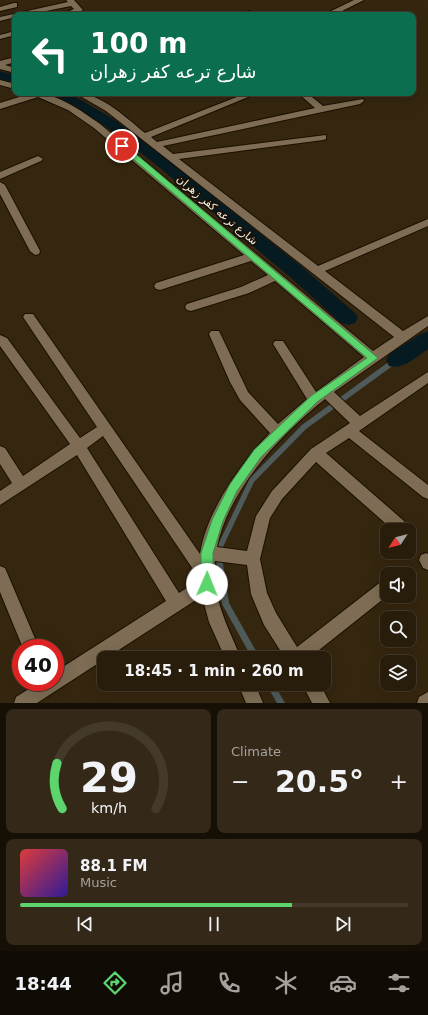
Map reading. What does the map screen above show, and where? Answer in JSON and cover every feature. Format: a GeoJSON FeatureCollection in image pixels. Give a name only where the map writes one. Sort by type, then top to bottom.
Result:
{"type":"FeatureCollection","features":[{"type":"Feature","properties":{"kind":"street"},"geometry":{"type":"LineString","coordinates":[[331,12],[360,0]]}},
{"type":"Feature","properties":{"kind":"street"},"geometry":{"type":"LineString","coordinates":[[27,12],[72,1],[79,10],[74,12]]}},
{"type":"Feature","properties":{"kind":"street"},"geometry":{"type":"LineString","coordinates":[[2,7],[14,5]]}},
{"type":"Feature","properties":{"kind":"street"},"geometry":{"type":"LineString","coordinates":[[0,19],[12,16]]}},
{"type":"Feature","properties":{"kind":"street"},"geometry":{"type":"LineString","coordinates":[[0,37],[12,34]]}},
{"type":"Feature","properties":{"kind":"street"},"geometry":{"type":"LineString","coordinates":[[0,65],[12,60]]}},
{"type":"Feature","properties":{"kind":"street"},"geometry":{"type":"LineString","coordinates":[[0,65],[12,70]]}},
{"type":"Feature","properties":{"kind":"street"},"geometry":{"type":"LineString","coordinates":[[0,82],[12,86]]}},
{"type":"Feature","properties":{"kind":"street"},"geometry":{"type":"LineString","coordinates":[[0,106],[28,96]]}},
{"type":"Feature","properties":{"kind":"street","name":"شارع ترعه كفر زهران"},"geometry":{"type":"LineString","coordinates":[[44,96],[70,108],[98,126],[374,358]]}},
{"type":"Feature","properties":{"kind":"street","name":"شارع ترعه كفر زهران"},"geometry":{"type":"LineString","coordinates":[[85,96],[109,109],[318,270],[402,337]]}},
{"type":"Feature","properties":{"kind":"street"},"geometry":{"type":"LineString","coordinates":[[144,136],[246,96]]}},
{"type":"Feature","properties":{"kind":"street"},"geometry":{"type":"LineString","coordinates":[[306,96],[321,109]]}},
{"type":"Feature","properties":{"kind":"street"},"geometry":{"type":"LineString","coordinates":[[155,145],[360,101]]}},
{"type":"Feature","properties":{"kind":"street"},"geometry":{"type":"LineString","coordinates":[[172,157],[323,137]]}},
{"type":"Feature","properties":{"kind":"street"},"geometry":{"type":"LineString","coordinates":[[0,176],[38,159]]}},
{"type":"Feature","properties":{"kind":"street"},"geometry":{"type":"LineString","coordinates":[[0,185],[35,250]]}},
{"type":"Feature","properties":{"kind":"street"},"geometry":{"type":"LineString","coordinates":[[318,270],[428,222]]}},
{"type":"Feature","properties":{"kind":"street"},"geometry":{"type":"LineString","coordinates":[[160,286],[254,256]]}},
{"type":"Feature","properties":{"kind":"street"},"geometry":{"type":"LineString","coordinates":[[191,307],[245,290],[277,276]]}},
{"type":"Feature","properties":{"kind":"street"},"geometry":{"type":"LineString","coordinates":[[29,317],[207,580],[221,632],[230,651]]}},
{"type":"Feature","properties":{"kind":"street"},"geometry":{"type":"LineString","coordinates":[[64,673],[176,603],[207,580],[218,520],[233,488],[257,454],[278,433],[323,395],[402,337],[428,320]]}},
{"type":"Feature","properties":{"kind":"street"},"geometry":{"type":"LineString","coordinates":[[215,334],[236,382],[244,396],[278,433]]}},
{"type":"Feature","properties":{"kind":"street"},"geometry":{"type":"LineString","coordinates":[[0,340],[3,341],[78,445],[176,603]]}},
{"type":"Feature","properties":{"kind":"street"},"geometry":{"type":"LineString","coordinates":[[279,344],[323,395],[349,415],[355,428],[428,493]]}},
{"type":"Feature","properties":{"kind":"street"},"geometry":{"type":"LineString","coordinates":[[291,651],[270,619],[258,594],[248,559],[263,516],[277,495],[316,453],[355,428],[428,377]]}},
{"type":"Feature","properties":{"kind":"street"},"geometry":{"type":"LineString","coordinates":[[0,499],[105,428]]}},
{"type":"Feature","properties":{"kind":"street"},"geometry":{"type":"LineString","coordinates":[[0,452],[21,485]]}},
{"type":"Feature","properties":{"kind":"street"},"geometry":{"type":"LineString","coordinates":[[316,453],[396,523]]}},
{"type":"Feature","properties":{"kind":"street"},"geometry":{"type":"LineString","coordinates":[[212,554],[248,559]]}},
{"type":"Feature","properties":{"kind":"street"},"geometry":{"type":"LineString","coordinates":[[0,573],[28,639]]}},
{"type":"Feature","properties":{"kind":"street"},"geometry":{"type":"LineString","coordinates":[[304,651],[380,591]]}},
{"type":"Feature","properties":{"kind":"street"},"geometry":{"type":"LineString","coordinates":[[22,703],[38,691]]}},
{"type":"Feature","properties":{"kind":"street"},"geometry":{"type":"LineString","coordinates":[[249,691],[254,703]]}},
{"type":"Feature","properties":{"kind":"street"},"geometry":{"type":"LineString","coordinates":[[314,691],[322,703]]}},
{"type":"Feature","properties":{"kind":"street"},"geometry":{"type":"LineString","coordinates":[[424,703],[428,700]]}},
{"type":"Feature","properties":{"kind":"waterway"},"geometry":{"type":"LineString","coordinates":[[0,75],[12,78]]}},
{"type":"Feature","properties":{"kind":"waterway"},"geometry":{"type":"LineString","coordinates":[[64,96],[110,123],[159,160],[296,272],[348,318]]}},
{"type":"Feature","properties":{"kind":"waterway"},"geometry":{"type":"LineString","coordinates":[[396,360],[428,339]]}},
{"type":"Feature","properties":{"kind":"waterway"},"geometry":{"type":"LineString","coordinates":[[252,651],[226,604],[218,551],[252,480],[304,427],[396,360]]}},
{"type":"Feature","properties":{"kind":"waterway"},"geometry":{"type":"LineString","coordinates":[[274,691],[281,703]]}},
{"type":"Feature","properties":{"kind":"route"},"geometry":{"type":"LineString","coordinates":[[122,146],[374,358],[314,399],[257,454],[233,488],[218,520],[207,553],[207,584]]}}]}
